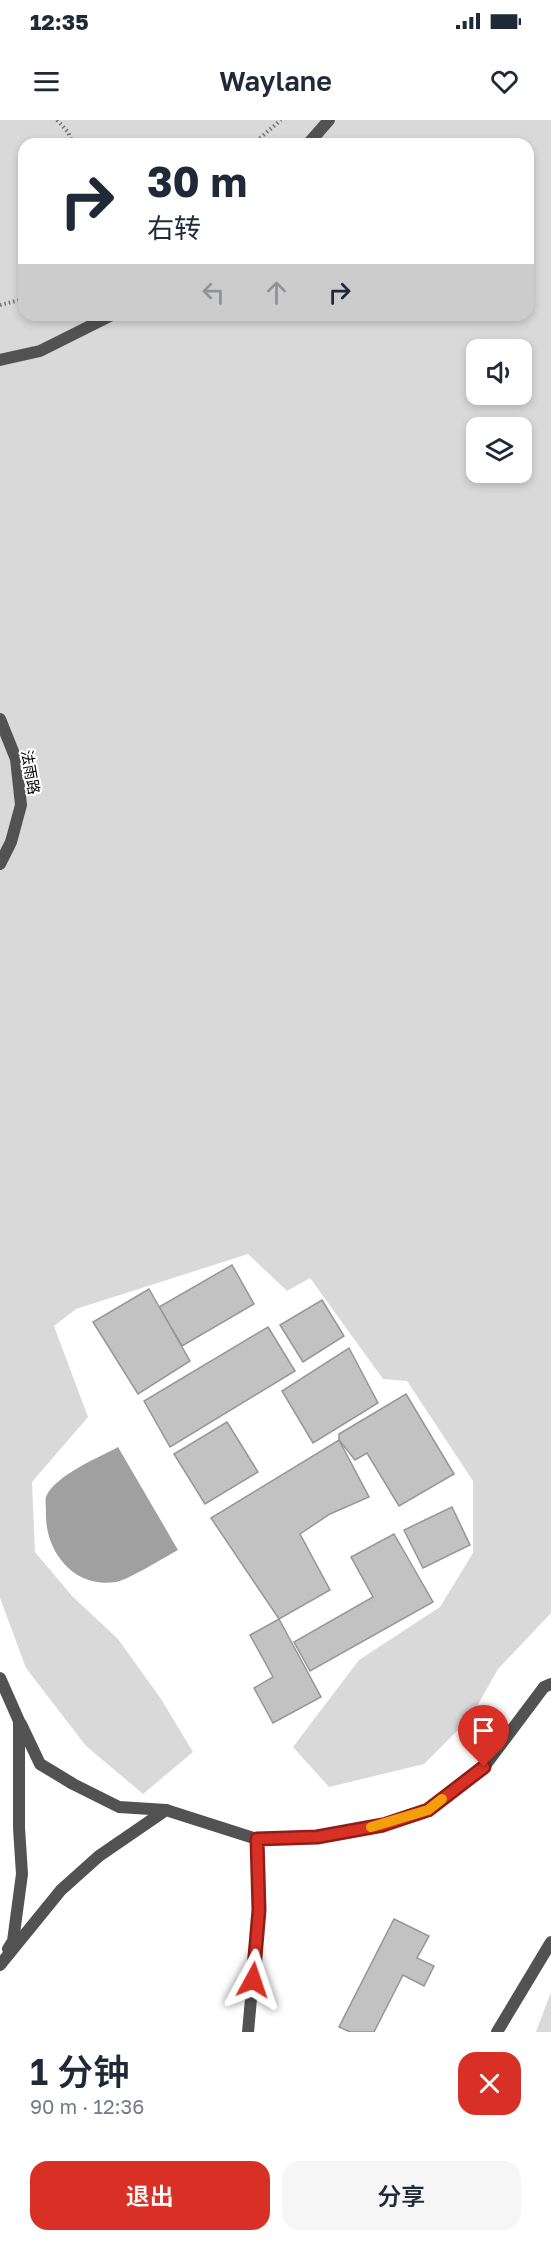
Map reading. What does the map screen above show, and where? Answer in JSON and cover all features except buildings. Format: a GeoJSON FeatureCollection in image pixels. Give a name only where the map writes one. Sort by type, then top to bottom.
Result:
{"type":"FeatureCollection","features":[{"type":"Feature","properties":{"kind":"street"},"geometry":{"type":"LineString","coordinates":[[313,138],[329,120]]}},
{"type":"Feature","properties":{"kind":"street"},"geometry":{"type":"LineString","coordinates":[[0,360],[40,351],[100,321]]}},
{"type":"Feature","properties":{"kind":"street","name":"法雨路"},"geometry":{"type":"LineString","coordinates":[[0,719],[16,759],[21,805],[11,842],[0,864]]}},
{"type":"Feature","properties":{"kind":"street"},"geometry":{"type":"LineString","coordinates":[[0,1678],[40,1764],[119,1807],[166,1810],[257,1839],[317,1837],[383,1825],[428,1810],[484,1767],[544,1687],[551,1684]]}},
{"type":"Feature","properties":{"kind":"street"},"geometry":{"type":"LineString","coordinates":[[0,1959],[13,1941],[22,1874],[19,1828],[19,1721]]}},
{"type":"Feature","properties":{"kind":"street"},"geometry":{"type":"LineString","coordinates":[[0,1965],[62,1890],[99,1856],[166,1810]]}},
{"type":"Feature","properties":{"kind":"street"},"geometry":{"type":"LineString","coordinates":[[248,2032],[259,1910],[257,1839]]}},
{"type":"Feature","properties":{"kind":"street"},"geometry":{"type":"LineString","coordinates":[[497,2032],[551,1942]]}},
{"type":"Feature","properties":{"kind":"path"},"geometry":{"type":"LineString","coordinates":[[57,120],[70,138]]}},
{"type":"Feature","properties":{"kind":"path"},"geometry":{"type":"LineString","coordinates":[[260,138],[281,120]]}},
{"type":"Feature","properties":{"kind":"path"},"geometry":{"type":"LineString","coordinates":[[0,306],[18,301]]}},
{"type":"Feature","properties":{"kind":"shaded area"},"geometry":{"type":"Polygon","coordinates":[[[0,120],[551,120],[551,1613],[498,1669],[471,1717],[424,1764],[329,1787],[293,1747],[359,1660],[440,1607],[473,1553],[473,1481],[407,1381],[383,1379],[310,1278],[287,1291],[248,1254],[76,1309],[54,1326],[88,1417],[32,1482],[35,1552],[72,1596],[118,1639],[161,1699],[193,1752],[143,1794],[86,1746],[26,1668],[0,1598],[0,120]]]}},
{"type":"Feature","properties":{"kind":"shaded area"},"geometry":{"type":"Polygon","coordinates":[[[118,1447],[178,1550],[122,1580],[101,1583],[74,1573],[56,1552],[47,1526],[46,1498],[51,1489],[67,1475],[118,1447]]]}},
{"type":"Feature","properties":{"kind":"shaded area"},"geometry":{"type":"Polygon","coordinates":[[[551,1992],[551,2032],[536,2032],[551,1992]]]}},
{"type":"Feature","properties":{"kind":"slow traffic"},"geometry":{"type":"LineString","coordinates":[[371,1827],[428,1810],[442,1799]]}},
{"type":"Feature","properties":{"kind":"route"},"geometry":{"type":"LineString","coordinates":[[253,1980],[259,1910],[257,1839],[317,1837],[383,1825],[428,1810],[484,1767]]}}]}
